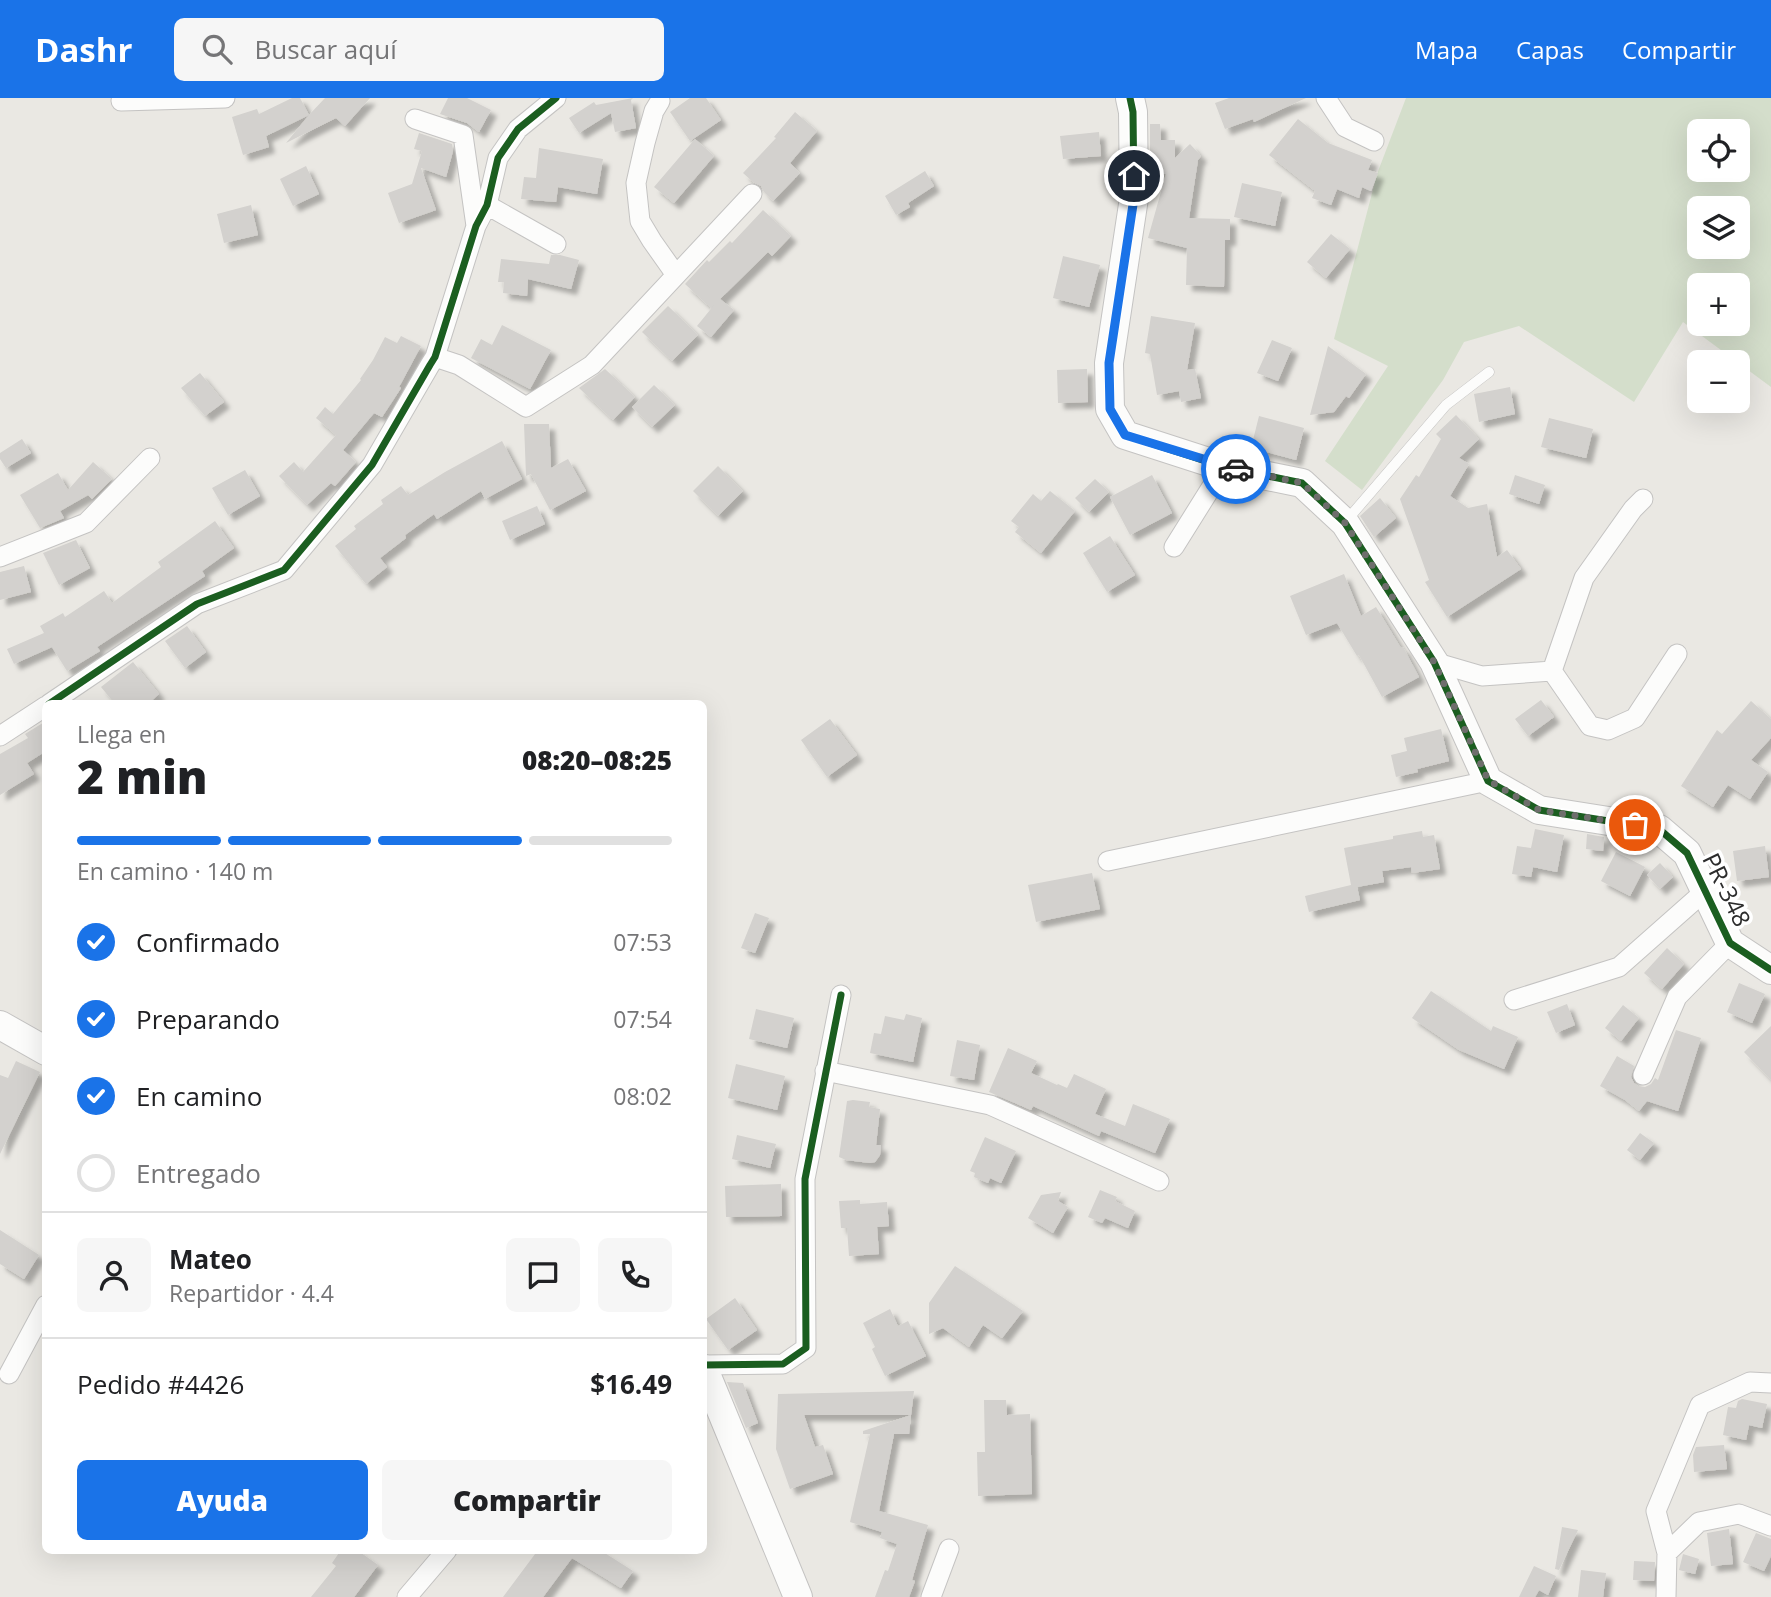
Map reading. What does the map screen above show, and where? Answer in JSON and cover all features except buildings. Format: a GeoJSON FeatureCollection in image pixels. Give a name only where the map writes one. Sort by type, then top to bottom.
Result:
{"type":"FeatureCollection","features":[{"type":"Feature","properties":{"kind":"street"},"geometry":{"type":"LineString","coordinates":[[121,101],[225,98]]}},
{"type":"Feature","properties":{"kind":"street"},"geometry":{"type":"LineString","coordinates":[[54,700],[197,604],[284,570],[372,465],[435,357],[476,226],[487,205],[498,158],[518,129],[556,98]]}},
{"type":"Feature","properties":{"kind":"street"},"geometry":{"type":"LineString","coordinates":[[1108,861],[1488,780],[1434,662],[1345,523],[1302,483],[1224,467],[1125,435],[1110,409],[1109,363],[1134,198],[1133,112],[1130,98]]}},
{"type":"Feature","properties":{"kind":"street"},"geometry":{"type":"LineString","coordinates":[[1326,98],[1345,127],[1374,141]]}},
{"type":"Feature","properties":{"kind":"street"},"geometry":{"type":"LineString","coordinates":[[660,101],[651,122],[636,183],[640,221],[676,275]]}},
{"type":"Feature","properties":{"kind":"street"},"geometry":{"type":"LineString","coordinates":[[415,118],[463,135],[476,226]]}},
{"type":"Feature","properties":{"kind":"street"},"geometry":{"type":"LineString","coordinates":[[435,357],[459,365],[526,407],[592,365],[752,194]]}},
{"type":"Feature","properties":{"kind":"street"},"geometry":{"type":"LineString","coordinates":[[487,205],[556,244]]}},
{"type":"Feature","properties":{"kind":"street"},"geometry":{"type":"LineString","coordinates":[[0,557],[86,523],[150,458]]}},
{"type":"Feature","properties":{"kind":"street"},"geometry":{"type":"LineString","coordinates":[[1174,547],[1224,467]]}},
{"type":"Feature","properties":{"kind":"street"},"geometry":{"type":"LineString","coordinates":[[1552,671],[1584,578],[1643,499]]}},
{"type":"Feature","properties":{"kind":"street"},"geometry":{"type":"LineString","coordinates":[[1552,671],[1590,726],[1608,730],[1635,718],[1677,654]]}},
{"type":"Feature","properties":{"kind":"street"},"geometry":{"type":"LineString","coordinates":[[1434,662],[1482,676],[1552,671]]}},
{"type":"Feature","properties":{"kind":"street"},"geometry":{"type":"LineString","coordinates":[[0,736],[42,708]]}},
{"type":"Feature","properties":{"kind":"street","name":"PR-348"},"geometry":{"type":"LineString","coordinates":[[1488,780],[1539,810],[1659,829],[1687,853],[1730,943],[1771,970]]}},
{"type":"Feature","properties":{"kind":"street"},"geometry":{"type":"LineString","coordinates":[[1514,1000],[1619,967],[1705,891]]}},
{"type":"Feature","properties":{"kind":"street"},"geometry":{"type":"LineString","coordinates":[[1643,1075],[1677,997],[1730,943]]}},
{"type":"Feature","properties":{"kind":"street"},"geometry":{"type":"LineString","coordinates":[[707,1367],[783,1364],[806,1348],[805,1179],[841,995]]}},
{"type":"Feature","properties":{"kind":"street"},"geometry":{"type":"LineString","coordinates":[[0,1025],[42,1049]]}},
{"type":"Feature","properties":{"kind":"street"},"geometry":{"type":"LineString","coordinates":[[825,1071],[990,1105],[1159,1181]]}},
{"type":"Feature","properties":{"kind":"street"},"geometry":{"type":"LineString","coordinates":[[9,1374],[42,1316]]}},
{"type":"Feature","properties":{"kind":"street"},"geometry":{"type":"LineString","coordinates":[[707,1374],[798,1597]]}},
{"type":"Feature","properties":{"kind":"street"},"geometry":{"type":"LineString","coordinates":[[1666,1597],[1667,1553],[1656,1511],[1700,1405],[1750,1382],[1771,1383]]}},
{"type":"Feature","properties":{"kind":"street"},"geometry":{"type":"LineString","coordinates":[[1667,1553],[1699,1522],[1739,1514],[1771,1526]]}},
{"type":"Feature","properties":{"kind":"street"},"geometry":{"type":"LineString","coordinates":[[931,1597],[948,1549]]}},
{"type":"Feature","properties":{"kind":"street"},"geometry":{"type":"LineString","coordinates":[[408,1597],[444,1554]]}},
{"type":"Feature","properties":{"kind":"lane"},"geometry":{"type":"LineString","coordinates":[[1345,523],[1446,405],[1489,372]]}},
{"type":"Feature","properties":{"kind":"green space"},"geometry":{"type":"Polygon","coordinates":[[[1406,98],[1771,98],[1771,387],[1750,371],[1750,350],[1721,350],[1702,336],[1750,336],[1750,273],[1687,273],[1687,325],[1683,322],[1634,402],[1519,326],[1464,342],[1443,380],[1362,490],[1325,461],[1388,366],[1334,339],[1377,174],[1406,98]]]}},
{"type":"Feature","properties":{"kind":"cycle path"},"geometry":{"type":"LineString","coordinates":[[55,700],[197,604],[284,570],[372,465],[435,357],[476,226],[487,205],[498,158],[518,129],[556,98]]}},
{"type":"Feature","properties":{"kind":"cycle path"},"geometry":{"type":"LineString","coordinates":[[1130,98],[1133,112],[1134,198],[1109,363],[1110,409],[1125,435],[1224,467],[1302,483],[1345,523],[1434,662],[1488,781],[1539,810],[1659,829],[1687,853],[1730,943],[1771,970]]}},
{"type":"Feature","properties":{"kind":"cycle path"},"geometry":{"type":"LineString","coordinates":[[707,1365],[783,1364],[806,1348],[805,1179],[841,995]]}},
{"type":"Feature","properties":{"kind":"way so far"},"geometry":{"type":"LineString","coordinates":[[1236,469],[1302,483],[1345,523],[1434,662],[1488,780],[1539,810],[1635,825]]}},
{"type":"Feature","properties":{"kind":"route"},"geometry":{"type":"LineString","coordinates":[[1134,176],[1134,198],[1109,363],[1110,409],[1125,435],[1236,469]]}}]}
